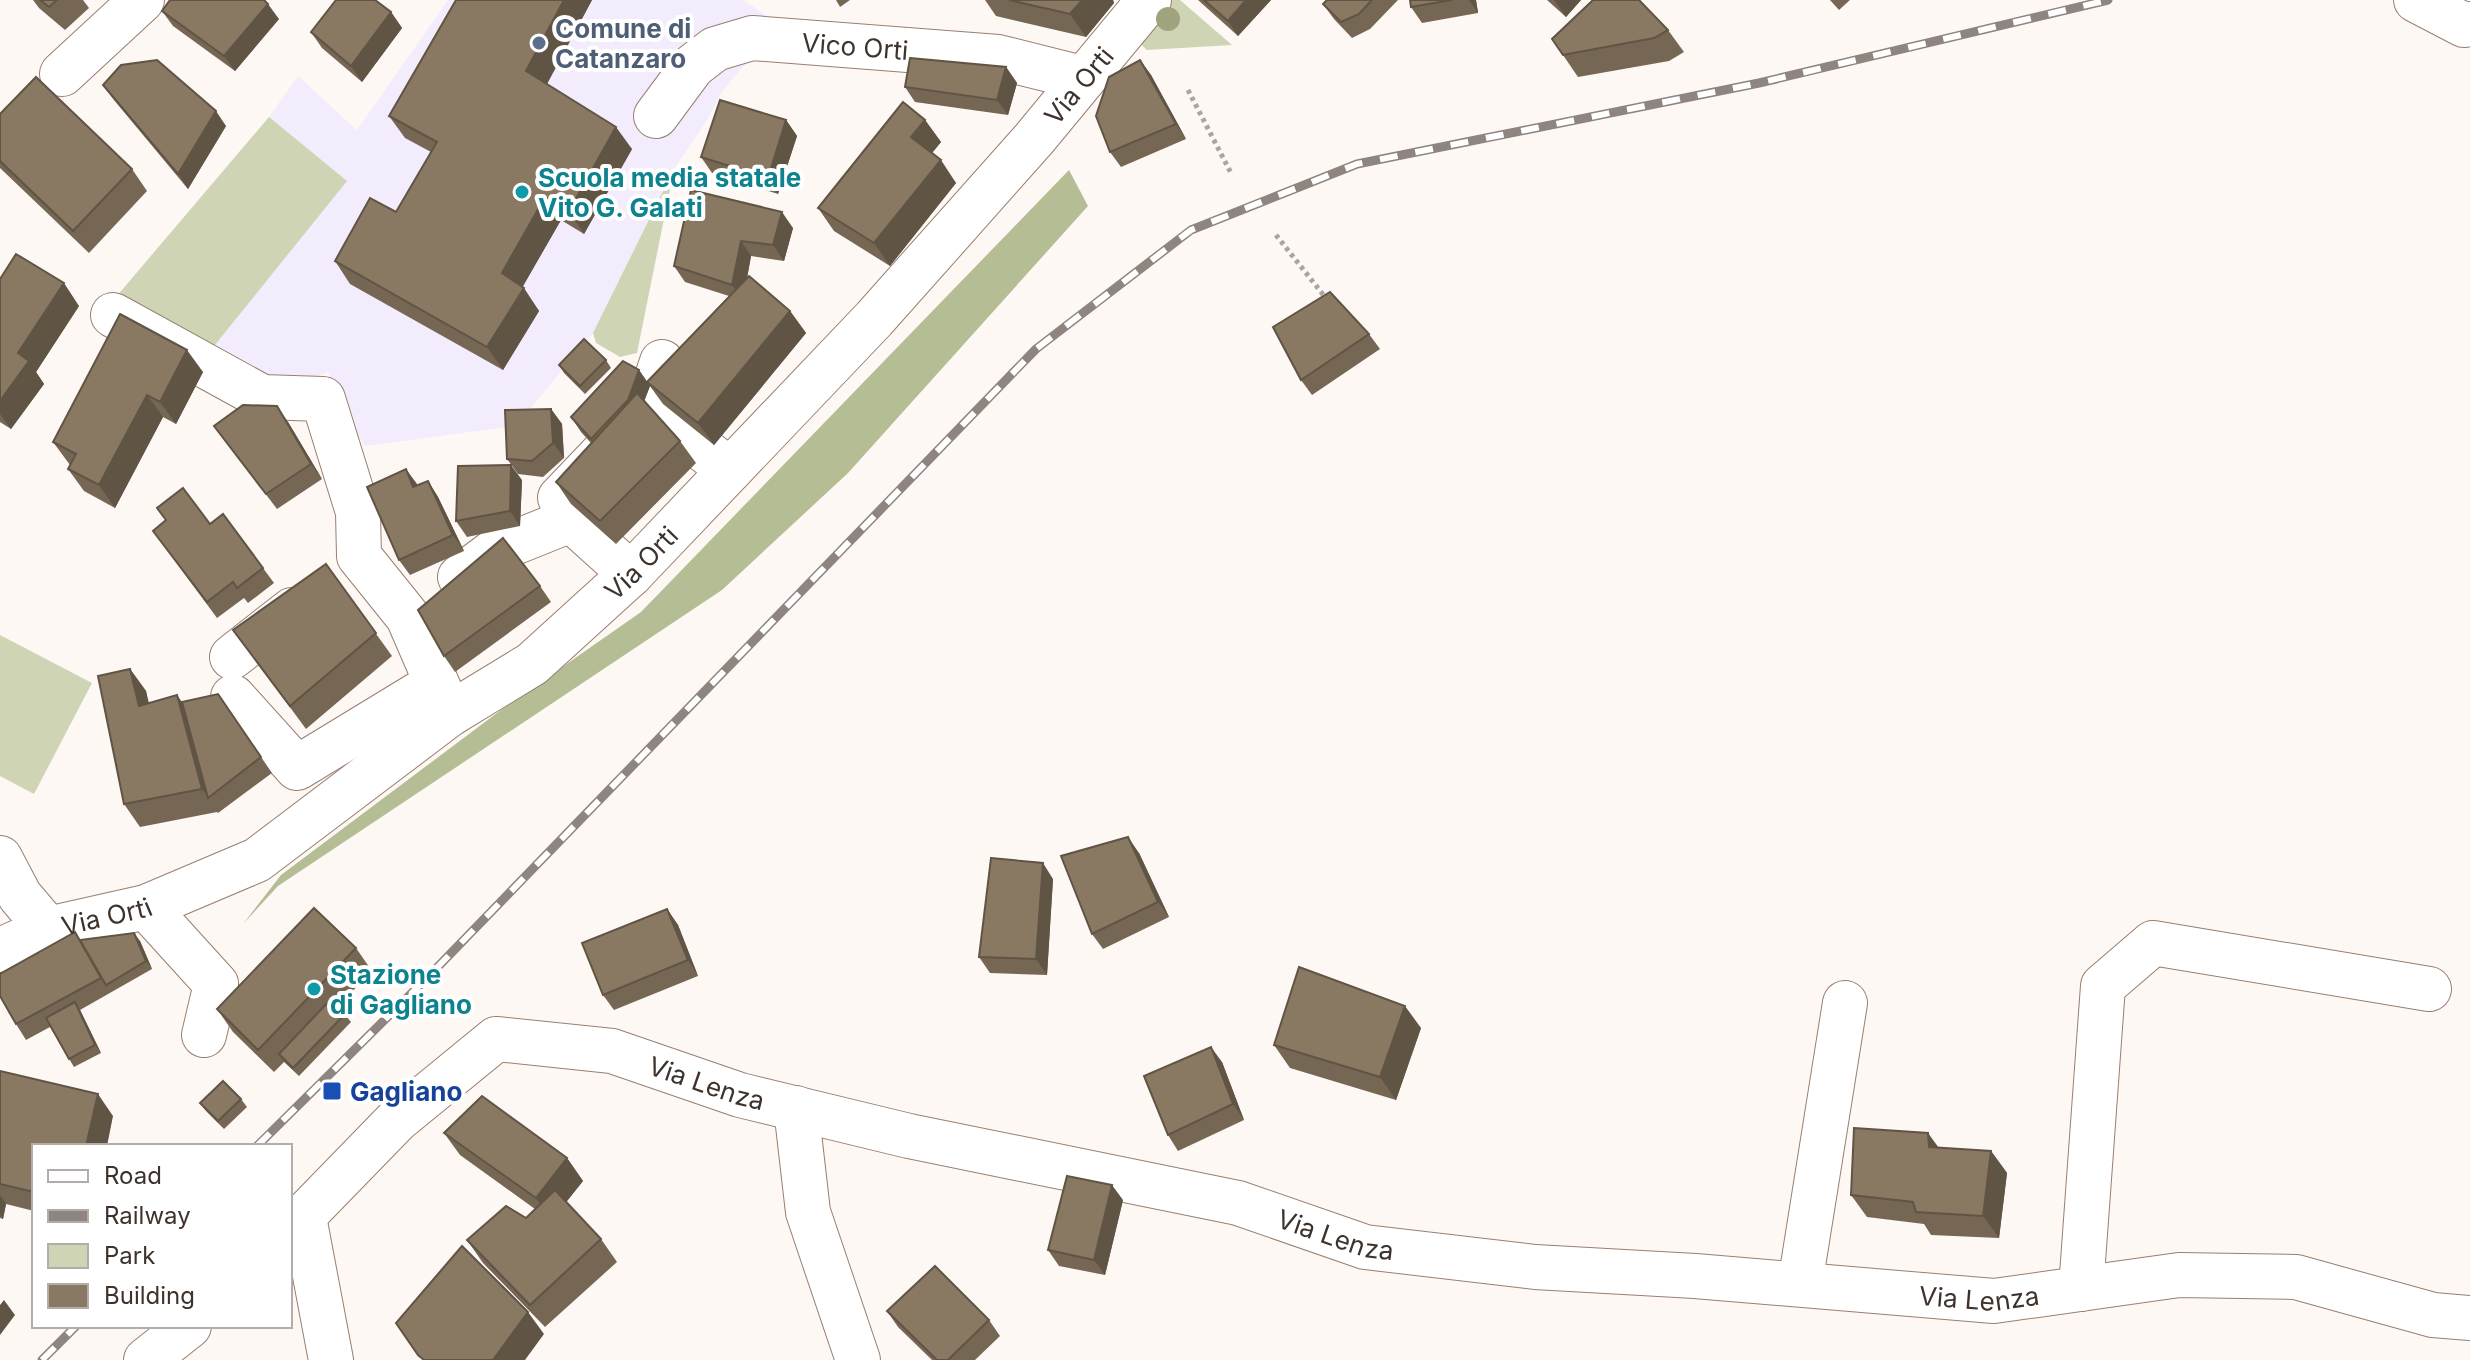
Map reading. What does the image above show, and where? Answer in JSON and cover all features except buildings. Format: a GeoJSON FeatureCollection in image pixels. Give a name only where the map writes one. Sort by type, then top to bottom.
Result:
{"type":"FeatureCollection","features":[{"type":"Feature","properties":{"kind":"street"},"geometry":{"type":"LineString","coordinates":[[62,74],[142,0]]}},
{"type":"Feature","properties":{"kind":"street"},"geometry":{"type":"LineString","coordinates":[[2416,0],[2464,25],[2470,24]]}},
{"type":"Feature","properties":{"kind":"street","name":"Via Orti"},"geometry":{"type":"LineString","coordinates":[[0,950],[48,929],[146,907],[257,860],[443,699],[532,664],[631,574],[874,319],[1034,139],[1142,3]]}},
{"type":"Feature","properties":{"kind":"street","name":"Vico Orti"},"geometry":{"type":"LineString","coordinates":[[656,116],[693,66],[715,49],[752,38],[998,57],[1082,78]]}},
{"type":"Feature","properties":{"kind":"street"},"geometry":{"type":"LineString","coordinates":[[113,315],[262,397],[323,399],[358,512],[359,556],[408,617],[443,699],[297,768],[232,677],[359,556]]}},
{"type":"Feature","properties":{"kind":"street"},"geometry":{"type":"LineString","coordinates":[[631,574],[571,520],[560,498],[647,407],[662,362]]}},
{"type":"Feature","properties":{"kind":"street"},"geometry":{"type":"LineString","coordinates":[[647,407],[730,470]]}},
{"type":"Feature","properties":{"kind":"street"},"geometry":{"type":"LineString","coordinates":[[408,617],[496,550],[571,520]]}},
{"type":"Feature","properties":{"kind":"street"},"geometry":{"type":"LineString","coordinates":[[0,858],[20,896],[48,929]]}},
{"type":"Feature","properties":{"kind":"street"},"geometry":{"type":"LineString","coordinates":[[146,907],[216,984],[204,1035]]}},
{"type":"Feature","properties":{"kind":"street"},"geometry":{"type":"LineString","coordinates":[[2081,1289],[2103,986],[2153,943],[2429,989]]}},
{"type":"Feature","properties":{"kind":"street"},"geometry":{"type":"LineString","coordinates":[[1800,1284],[1845,1003]]}},
{"type":"Feature","properties":{"kind":"street","name":"Via Lenza"},"geometry":{"type":"LineString","coordinates":[[297,1224],[397,1120],[496,1039],[612,1051],[740,1095],[909,1136],[1238,1203],[1365,1247],[1535,1267],[1800,1284],[1994,1301],[2179,1275],[2296,1277],[2433,1315],[2470,1318]]}},
{"type":"Feature","properties":{"kind":"street"},"geometry":{"type":"LineString","coordinates":[[796,1108],[808,1212],[858,1360]]}},
{"type":"Feature","properties":{"kind":"street"},"geometry":{"type":"LineString","coordinates":[[297,1224],[331,1360]]}},
{"type":"Feature","properties":{"kind":"street"},"geometry":{"type":"LineString","coordinates":[[146,1360],[186,1328]]}},
{"type":"Feature","properties":{"kind":"path"},"geometry":{"type":"LineString","coordinates":[[1188,90],[1232,175]]}},
{"type":"Feature","properties":{"kind":"path"},"geometry":{"type":"LineString","coordinates":[[1276,235],[1325,297]]}},
{"type":"Feature","properties":{"kind":"shaded area"},"geometry":{"type":"Polygon","coordinates":[[[448,0],[743,0],[769,17],[762,50],[721,93],[706,122],[674,169],[593,333],[516,426],[365,446],[345,415],[328,372],[262,397],[116,297],[269,117],[298,76],[357,130],[448,0]]]}},
{"type":"Feature","properties":{"kind":"green space"},"geometry":{"type":"Polygon","coordinates":[[[1149,0],[1180,0],[1232,45],[1147,50],[1124,28],[1149,0]]]}},
{"type":"Feature","properties":{"kind":"green space"},"geometry":{"type":"Polygon","coordinates":[[[269,117],[347,181],[206,356],[116,297],[269,117]]]}},
{"type":"Feature","properties":{"kind":"green space"},"geometry":{"type":"Polygon","coordinates":[[[674,169],[637,353],[620,357],[596,343],[593,333],[674,169]]]}},
{"type":"Feature","properties":{"kind":"green space"},"geometry":{"type":"Polygon","coordinates":[[[1069,170],[1088,206],[848,473],[722,590],[278,886],[243,924],[281,875],[501,710],[641,612],[1069,170]]]}},
{"type":"Feature","properties":{"kind":"green space"},"geometry":{"type":"Polygon","coordinates":[[[0,635],[92,683],[34,794],[0,776],[0,635]]]}},
{"type":"Feature","properties":{"kind":"railway"},"geometry":{"type":"LineString","coordinates":[[259,1144],[426,979],[1036,349],[1191,230],[1357,164],[1759,83],[2108,0]]}},
{"type":"Feature","properties":{"kind":"railway"},"geometry":{"type":"LineString","coordinates":[[42,1360],[74,1328]]}},
{"type":"Feature","properties":{"kind":"place","name":"Comune di Catanzaro"},"geometry":{"type":"Point","coordinates":[539,43]}},
{"type":"Feature","properties":{"kind":"place","name":"Scuola media statale Vito G. Galati"},"geometry":{"type":"Point","coordinates":[522,192]}},
{"type":"Feature","properties":{"kind":"place","name":"Stazione di Gagliano"},"geometry":{"type":"Point","coordinates":[314,989]}},
{"type":"Feature","properties":{"kind":"place","name":"Gagliano"},"geometry":{"type":"Point","coordinates":[332,1091]}}]}
